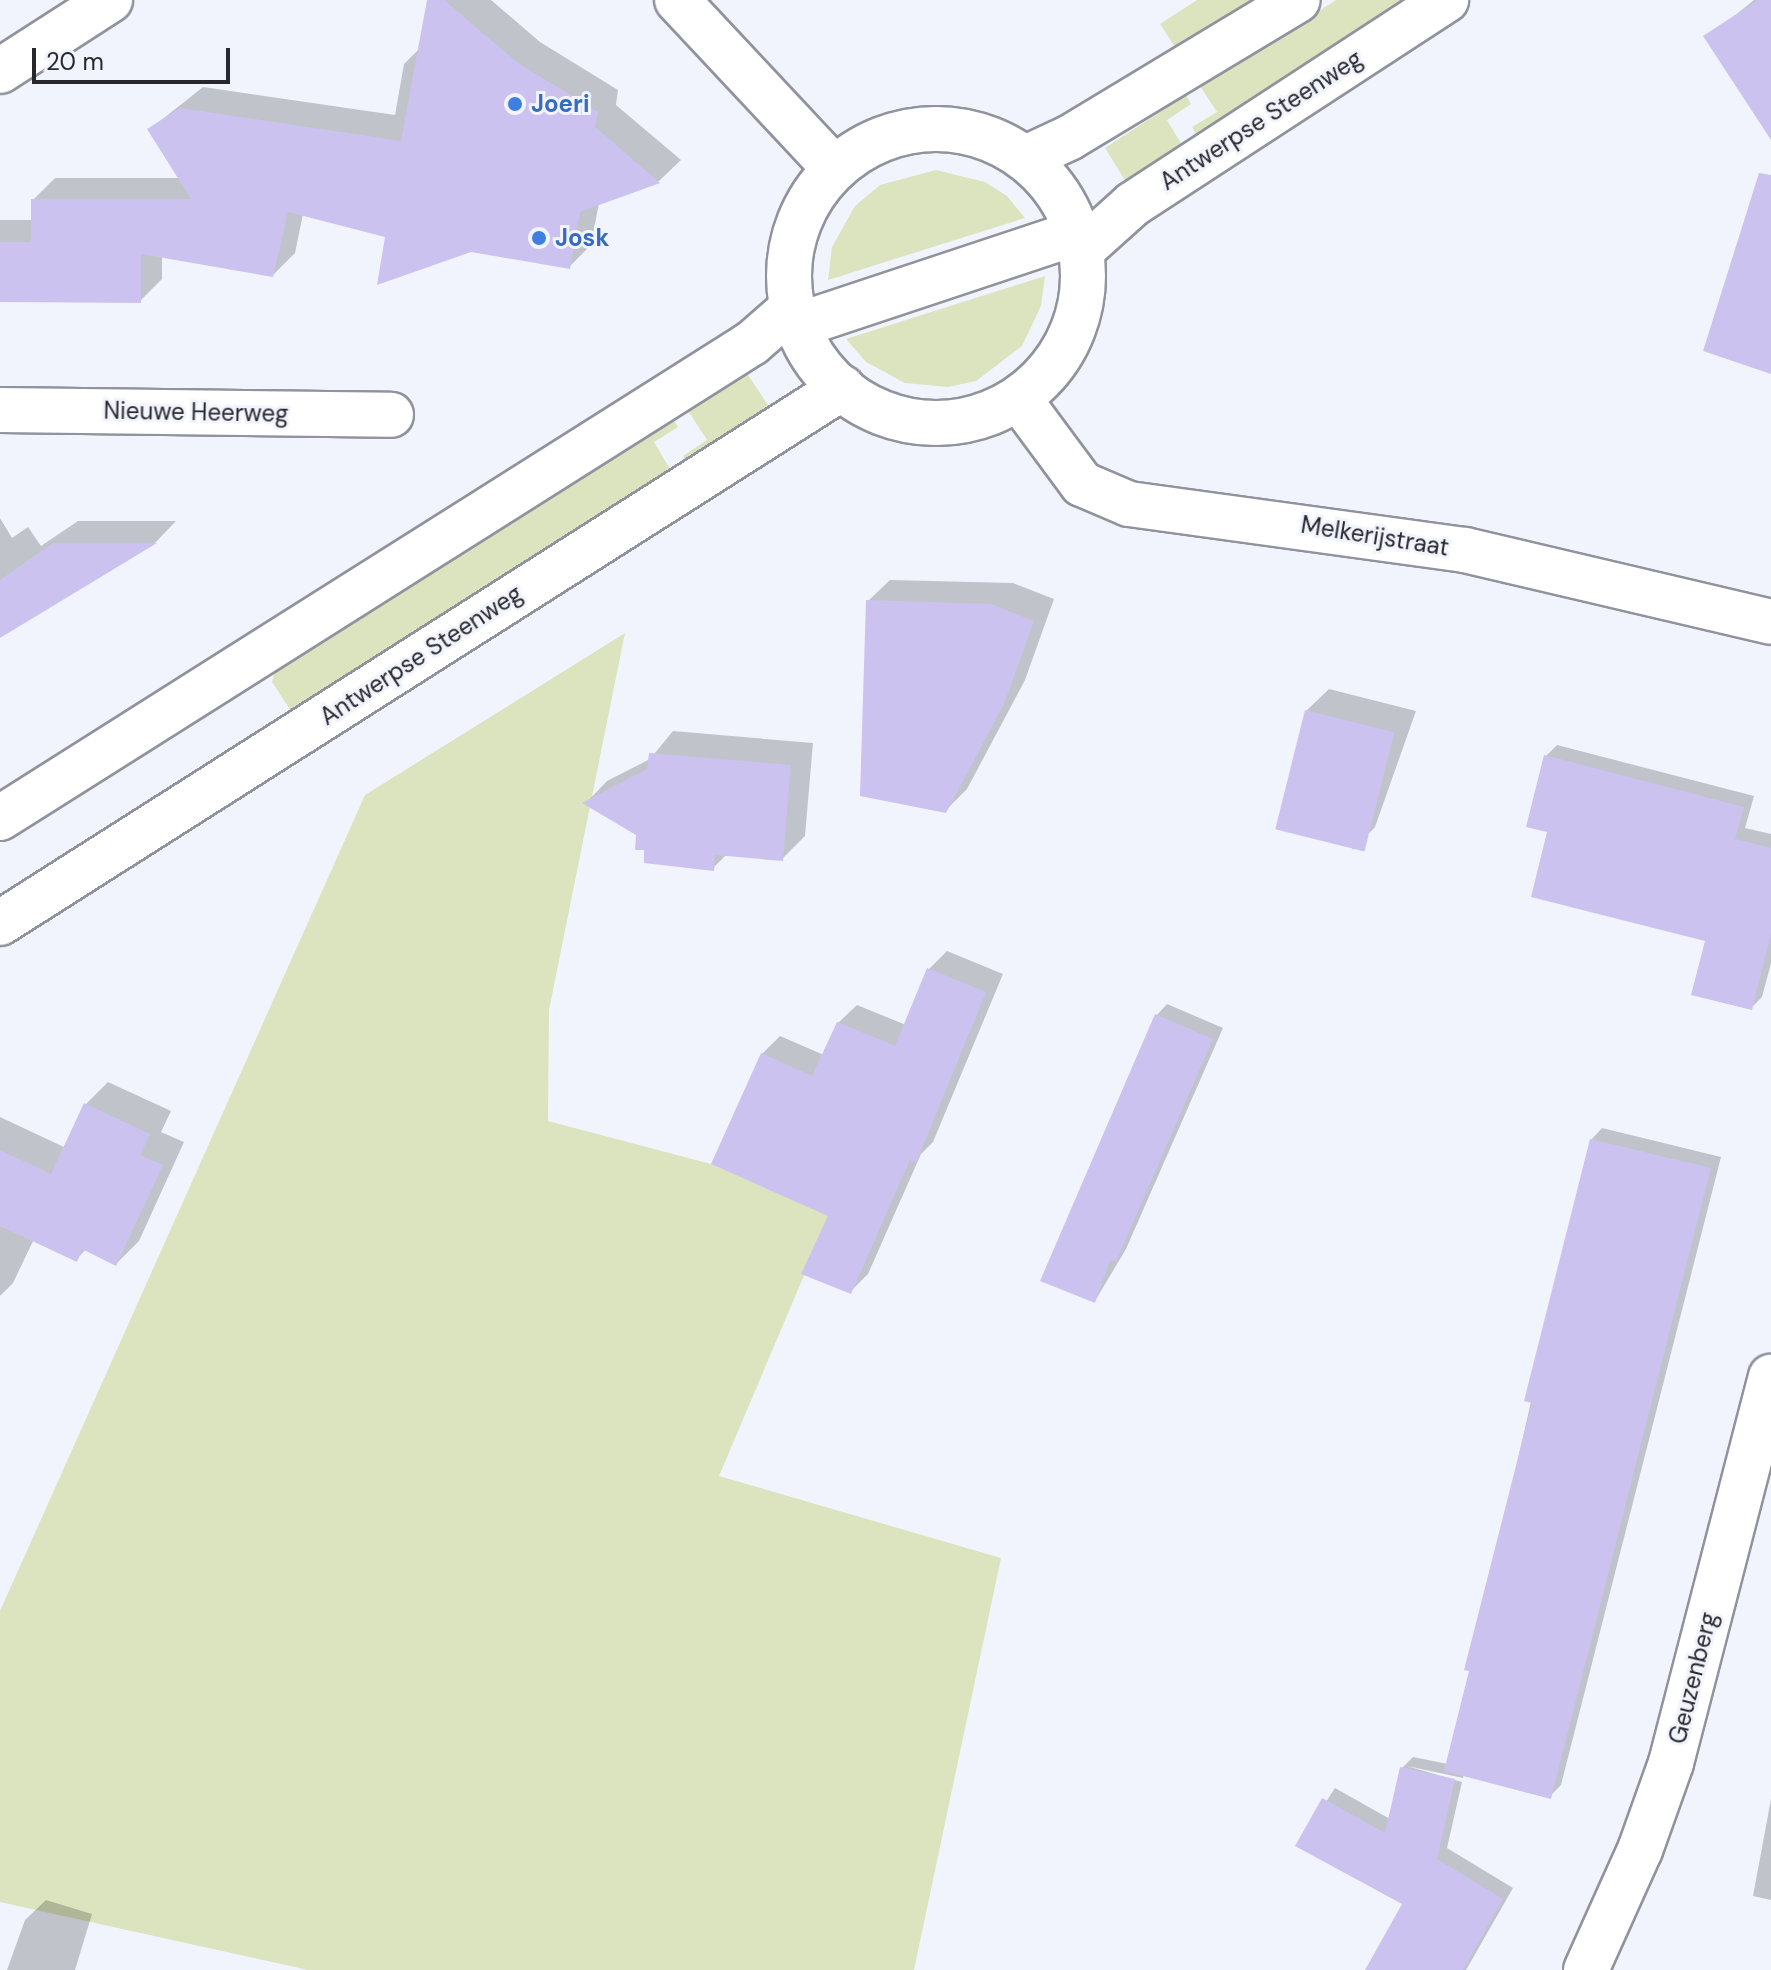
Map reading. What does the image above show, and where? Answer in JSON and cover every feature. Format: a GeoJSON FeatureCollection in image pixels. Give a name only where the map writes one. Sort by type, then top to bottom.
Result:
{"type":"FeatureCollection","features":[{"type":"Feature","properties":{"kind":"main road"},"geometry":{"type":"LineString","coordinates":[[0,71],[110,0]]}},
{"type":"Feature","properties":{"kind":"main road"},"geometry":{"type":"LineString","coordinates":[[677,0],[835,169]]}},
{"type":"Feature","properties":{"kind":"main road"},"geometry":{"type":"LineString","coordinates":[[1028,157],[1069,138],[1298,0]]}},
{"type":"Feature","properties":{"kind":"main road","name":"Antwerpse Steenweg"},"geometry":{"type":"LineString","coordinates":[[1080,241],[1446,0]]}},
{"type":"Feature","properties":{"kind":"main road"},"geometry":{"type":"LineString","coordinates":[[927,130],[978,135],[1028,157],[1054,187],[1080,241],[1079,315],[1067,347],[1042,381],[1019,399],[971,420],[936,424],[897,418],[842,388],[829,377],[794,318],[788,283],[797,226],[835,169],[868,146],[927,130]]}},
{"type":"Feature","properties":{"kind":"main road"},"geometry":{"type":"LineString","coordinates":[[0,818],[794,318],[1080,241]]}},
{"type":"Feature","properties":{"kind":"main road","name":"Antwerpse Steenweg"},"geometry":{"type":"LineString","coordinates":[[0,923],[842,388]]}},
{"type":"Feature","properties":{"kind":"main road","name":"Melkerijstraat"},"geometry":{"type":"LineString","coordinates":[[1019,399],[1082,484],[1129,504],[1465,550],[1771,622]]}},
{"type":"Feature","properties":{"kind":"main road","name":"Nieuwe Heerweg"},"geometry":{"type":"LineString","coordinates":[[0,410],[391,415]]}},
{"type":"Feature","properties":{"kind":"main road","name":"Geuzenberg"},"geometry":{"type":"LineString","coordinates":[[1586,1970],[1640,1850],[1671,1763],[1771,1377]]}},
{"type":"Feature","properties":{"kind":"green space"},"geometry":{"type":"Polygon","coordinates":[[[1197,0],[1255,0],[1177,50],[1160,24],[1197,0]]]}},
{"type":"Feature","properties":{"kind":"green space"},"geometry":{"type":"Polygon","coordinates":[[[1336,0],[1409,0],[1197,136],[1192,127],[1217,112],[1200,86],[1336,0]]]}},
{"type":"Feature","properties":{"kind":"green space"},"geometry":{"type":"Polygon","coordinates":[[[1186,95],[1191,104],[1167,120],[1182,145],[1126,182],[1105,148],[1186,95]]]}},
{"type":"Feature","properties":{"kind":"green space"},"geometry":{"type":"Polygon","coordinates":[[[936,170],[985,182],[1007,196],[1025,218],[828,280],[832,247],[855,206],[880,185],[936,170]]]}},
{"type":"Feature","properties":{"kind":"green space"},"geometry":{"type":"Polygon","coordinates":[[[1045,276],[1041,306],[1022,346],[976,381],[948,387],[905,383],[866,362],[846,339],[1045,276]]]}},
{"type":"Feature","properties":{"kind":"green space"},"geometry":{"type":"Polygon","coordinates":[[[746,372],[772,411],[688,464],[683,456],[707,440],[687,409],[746,372]]]}},
{"type":"Feature","properties":{"kind":"green space"},"geometry":{"type":"Polygon","coordinates":[[[673,419],[678,427],[654,442],[673,474],[295,713],[291,711],[272,682],[275,670],[673,419]]]}},
{"type":"Feature","properties":{"kind":"green space"},"geometry":{"type":"Polygon","coordinates":[[[625,633],[549,1010],[548,1121],[711,1164],[773,1191],[839,1193],[719,1476],[1001,1558],[914,1970],[308,1970],[0,1902],[0,1611],[365,795],[625,633]]]}},
{"type":"Feature","properties":{"kind":"building"},"geometry":{"type":"Polygon","coordinates":[[[427,0],[444,0],[518,63],[598,112],[595,127],[660,183],[580,212],[570,269],[471,252],[377,285],[385,237],[288,212],[273,277],[141,254],[141,303],[0,302],[0,242],[31,242],[31,199],[191,199],[147,129],[180,108],[401,141],[427,0]]]}},
{"type":"Feature","properties":{"kind":"building"},"geometry":{"type":"Polygon","coordinates":[[[1758,0],[1771,0],[1771,140],[1703,36],[1758,0]]]}},
{"type":"Feature","properties":{"kind":"building"},"geometry":{"type":"Polygon","coordinates":[[[1759,173],[1771,175],[1771,374],[1703,351],[1759,173]]]}},
{"type":"Feature","properties":{"kind":"building"},"geometry":{"type":"Polygon","coordinates":[[[53,543],[157,543],[0,638],[0,580],[53,543]]]}},
{"type":"Feature","properties":{"kind":"building"},"geometry":{"type":"Polygon","coordinates":[[[866,600],[991,604],[1034,621],[1004,704],[946,813],[860,796],[866,600]]]}},
{"type":"Feature","properties":{"kind":"building"},"geometry":{"type":"Polygon","coordinates":[[[1305,710],[1394,732],[1365,852],[1275,829],[1305,710]]]}},
{"type":"Feature","properties":{"kind":"building"},"geometry":{"type":"Polygon","coordinates":[[[649,753],[791,765],[783,861],[715,855],[714,871],[644,863],[644,850],[635,850],[636,835],[582,803],[647,769],[649,753]]]}},
{"type":"Feature","properties":{"kind":"building"},"geometry":{"type":"Polygon","coordinates":[[[1544,755],[1744,807],[1735,839],[1771,848],[1771,934],[1752,1010],[1691,995],[1705,941],[1531,897],[1547,832],[1526,827],[1544,755]]]}},
{"type":"Feature","properties":{"kind":"building"},"geometry":{"type":"Polygon","coordinates":[[[927,968],[986,992],[916,1163],[910,1160],[851,1294],[801,1274],[828,1216],[711,1164],[761,1053],[812,1076],[837,1022],[895,1046],[927,968]]]}},
{"type":"Feature","properties":{"kind":"building"},"geometry":{"type":"Polygon","coordinates":[[[1155,1014],[1213,1039],[1116,1262],[1110,1260],[1095,1303],[1040,1281],[1155,1014]]]}},
{"type":"Feature","properties":{"kind":"building"},"geometry":{"type":"Polygon","coordinates":[[[84,1103],[150,1134],[140,1155],[163,1165],[116,1266],[82,1249],[77,1262],[0,1226],[0,1150],[51,1174],[84,1103]]]}},
{"type":"Feature","properties":{"kind":"building"},"geometry":{"type":"Polygon","coordinates":[[[1590,1139],[1711,1168],[1551,1799],[1444,1771],[1469,1671],[1464,1670],[1532,1403],[1524,1401],[1590,1139]]]}},
{"type":"Feature","properties":{"kind":"building"},"geometry":{"type":"Polygon","coordinates":[[[1400,1767],[1455,1779],[1437,1859],[1503,1899],[1463,1970],[1365,1970],[1402,1904],[1295,1846],[1322,1798],[1385,1833],[1400,1767]]]}},
{"type":"Feature","properties":{"kind":"place","name":"Joeri"},"geometry":{"type":"Point","coordinates":[515,104]}},
{"type":"Feature","properties":{"kind":"place","name":"Josk"},"geometry":{"type":"Point","coordinates":[539,238]}}]}
